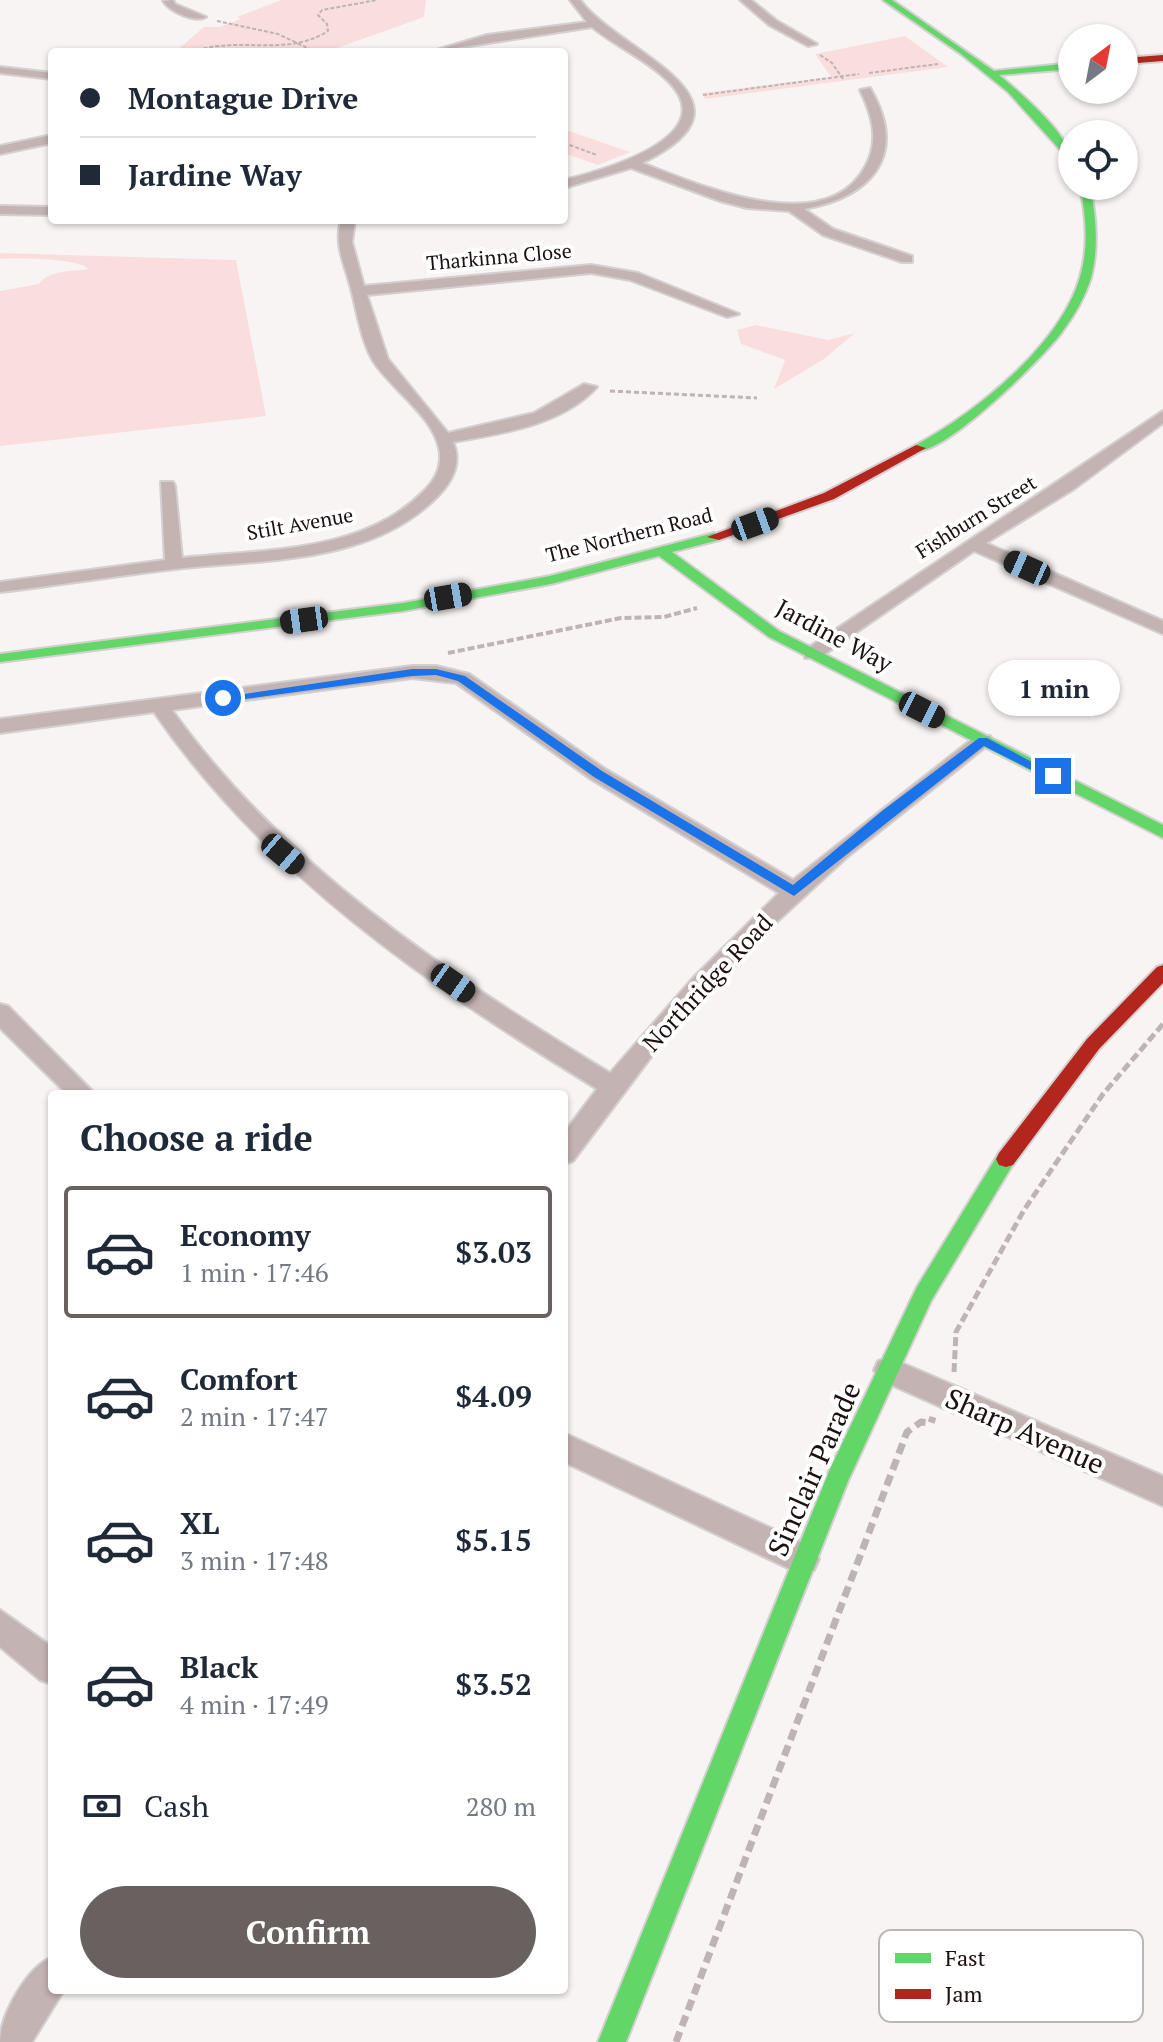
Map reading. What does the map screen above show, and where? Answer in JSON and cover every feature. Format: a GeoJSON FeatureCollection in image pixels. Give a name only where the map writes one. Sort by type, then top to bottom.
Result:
{"type":"FeatureCollection","features":[{"type":"Feature","properties":{"kind":"main road"},"geometry":{"type":"LineString","coordinates":[[887,0],[997,73],[1045,121],[1058,140]]}},
{"type":"Feature","properties":{"kind":"main road"},"geometry":{"type":"LineString","coordinates":[[1138,60],[1163,58]]}},
{"type":"Feature","properties":{"kind":"main road"},"geometry":{"type":"LineString","coordinates":[[997,73],[1058,67]]}},
{"type":"Feature","properties":{"kind":"main road","name":"The Northern Road"},"geometry":{"type":"LineString","coordinates":[[0,658],[389,607],[544,580],[664,553],[790,511],[873,475],[940,437],[1008,387],[1060,333],[1080,298],[1093,241],[1090,200]]}},
{"type":"Feature","properties":{"kind":"main road","name":"Jardine Way"},"geometry":{"type":"LineString","coordinates":[[664,553],[774,634],[1163,832]]}},
{"type":"Feature","properties":{"kind":"main road","name":"Sinclair Parade"},"geometry":{"type":"LineString","coordinates":[[612,2042],[803,1559],[917,1307],[1001,1167],[1092,1049],[1163,972]]}},
{"type":"Feature","properties":{"kind":"street"},"geometry":{"type":"LineString","coordinates":[[161,0],[183,0]]}},
{"type":"Feature","properties":{"kind":"street"},"geometry":{"type":"LineString","coordinates":[[568,183],[633,164],[664,147],[680,131],[688,115],[686,97],[668,75],[594,24],[575,0]]}},
{"type":"Feature","properties":{"kind":"street"},"geometry":{"type":"LineString","coordinates":[[745,0],[773,23],[812,44]]}},
{"type":"Feature","properties":{"kind":"street"},"geometry":{"type":"LineString","coordinates":[[168,1],[171,6],[201,17]]}},
{"type":"Feature","properties":{"kind":"street"},"geometry":{"type":"LineString","coordinates":[[451,48],[487,38],[594,24]]}},
{"type":"Feature","properties":{"kind":"street"},"geometry":{"type":"LineString","coordinates":[[0,70],[48,76]]}},
{"type":"Feature","properties":{"kind":"street"},"geometry":{"type":"LineString","coordinates":[[633,164],[743,205],[794,208],[847,194],[860,184],[874,164],[880,145],[880,126],[866,90]]}},
{"type":"Feature","properties":{"kind":"street"},"geometry":{"type":"LineString","coordinates":[[0,150],[48,140]]}},
{"type":"Feature","properties":{"kind":"street"},"geometry":{"type":"LineString","coordinates":[[794,208],[828,232],[907,259]]}},
{"type":"Feature","properties":{"kind":"street"},"geometry":{"type":"LineString","coordinates":[[0,210],[48,211]]}},
{"type":"Feature","properties":{"kind":"street"},"geometry":{"type":"LineString","coordinates":[[347,224],[344,244],[381,361],[446,438],[535,419],[557,410],[589,387]]}},
{"type":"Feature","properties":{"kind":"street","name":"Tharkinna Close"},"geometry":{"type":"LineString","coordinates":[[359,291],[591,269],[633,276],[732,314]]}},
{"type":"Feature","properties":{"kind":"street","name":"Fishburn Street"},"geometry":{"type":"LineString","coordinates":[[812,654],[973,544],[1068,485],[1163,416]]}},
{"type":"Feature","properties":{"kind":"street","name":"Stilt Avenue"},"geometry":{"type":"LineString","coordinates":[[0,587],[331,545],[389,525],[419,506],[437,489],[447,465],[446,438]]}},
{"type":"Feature","properties":{"kind":"street"},"geometry":{"type":"LineString","coordinates":[[167,486],[174,564]]}},
{"type":"Feature","properties":{"kind":"street"},"geometry":{"type":"LineString","coordinates":[[973,544],[1163,628]]}},
{"type":"Feature","properties":{"kind":"street"},"geometry":{"type":"LineString","coordinates":[[0,726],[412,672],[449,674],[473,685],[544,739],[598,774],[794,891]]}},
{"type":"Feature","properties":{"kind":"street"},"geometry":{"type":"LineString","coordinates":[[160,707],[206,773],[241,813],[332,896],[520,1029],[613,1087]]}},
{"type":"Feature","properties":{"kind":"street","name":"Northridge Road"},"geometry":{"type":"LineString","coordinates":[[568,1148],[613,1087],[718,969],[794,891],[886,814],[983,741]]}},
{"type":"Feature","properties":{"kind":"street"},"geometry":{"type":"LineString","coordinates":[[0,1013],[79,1090]]}},
{"type":"Feature","properties":{"kind":"street","name":"Sharp Avenue"},"geometry":{"type":"LineString","coordinates":[[888,1370],[1163,1491]]}},
{"type":"Feature","properties":{"kind":"street"},"geometry":{"type":"LineString","coordinates":[[568,1449],[803,1559]]}},
{"type":"Feature","properties":{"kind":"street"},"geometry":{"type":"LineString","coordinates":[[0,1626],[48,1665]]}},
{"type":"Feature","properties":{"kind":"street"},"geometry":{"type":"LineString","coordinates":[[11,2042],[48,1982]]}},
{"type":"Feature","properties":{"kind":"path"},"geometry":{"type":"LineString","coordinates":[[207,48],[225,43],[294,44],[319,38],[328,31],[327,24],[318,15],[322,10],[377,0]]}},
{"type":"Feature","properties":{"kind":"path"},"geometry":{"type":"LineString","coordinates":[[201,17],[278,34],[305,48]]}},
{"type":"Feature","properties":{"kind":"path"},"geometry":{"type":"LineString","coordinates":[[812,44],[842,77],[844,85],[866,90]]}},
{"type":"Feature","properties":{"kind":"path"},"geometry":{"type":"LineString","coordinates":[[686,97],[919,64],[948,63]]}},
{"type":"Feature","properties":{"kind":"path"},"geometry":{"type":"LineString","coordinates":[[568,144],[602,157]]}},
{"type":"Feature","properties":{"kind":"path"},"geometry":{"type":"LineString","coordinates":[[589,387],[757,398]]}},
{"type":"Feature","properties":{"kind":"path"},"geometry":{"type":"LineString","coordinates":[[434,656],[621,618],[664,617],[699,608]]}},
{"type":"Feature","properties":{"kind":"path"},"geometry":{"type":"LineString","coordinates":[[951,1377],[956,1366],[951,1344],[956,1332],[1015,1224],[1099,1101],[1163,1024]]}},
{"type":"Feature","properties":{"kind":"path"},"geometry":{"type":"LineString","coordinates":[[676,2042],[907,1432],[921,1422],[931,1423],[934,1416]]}},
{"type":"Feature","properties":{"kind":"shaded area"},"geometry":{"type":"Polygon","coordinates":[[[281,0],[426,0],[424,17],[337,48],[180,48],[204,27],[219,27],[241,19],[237,17],[281,0]]]}},
{"type":"Feature","properties":{"kind":"shaded area"},"geometry":{"type":"Polygon","coordinates":[[[905,36],[948,67],[705,99],[702,93],[831,77],[815,54],[905,36]]]}},
{"type":"Feature","properties":{"kind":"shaded area"},"geometry":{"type":"Polygon","coordinates":[[[568,132],[630,152],[598,165],[568,154],[568,132]]]}},
{"type":"Feature","properties":{"kind":"shaded area"},"geometry":{"type":"Polygon","coordinates":[[[0,253],[236,260],[266,416],[0,446],[0,291],[39,284],[55,273],[88,269],[61,261],[0,259],[0,253]]]}},
{"type":"Feature","properties":{"kind":"shaded area"},"geometry":{"type":"Polygon","coordinates":[[[756,325],[828,340],[855,333],[824,359],[774,389],[785,360],[741,344],[737,330],[756,325]]]}},
{"type":"Feature","properties":{"kind":"traffic: fast"},"geometry":{"type":"LineString","coordinates":[[887,0],[988,71],[1033,111],[1058,141]]}},
{"type":"Feature","properties":{"kind":"traffic: fast"},"geometry":{"type":"LineString","coordinates":[[997,73],[1058,67]]}},
{"type":"Feature","properties":{"kind":"traffic: fast"},"geometry":{"type":"LineString","coordinates":[[920,448],[994,395],[1040,352],[1059,329],[1085,278],[1091,250],[1087,200]]}},
{"type":"Feature","properties":{"kind":"traffic: fast"},"geometry":{"type":"LineString","coordinates":[[0,658],[403,607],[551,580],[714,537]]}},
{"type":"Feature","properties":{"kind":"traffic: fast"},"geometry":{"type":"LineString","coordinates":[[664,553],[774,634],[1163,832]]}},
{"type":"Feature","properties":{"kind":"traffic: fast"},"geometry":{"type":"LineString","coordinates":[[612,2042],[838,1477],[924,1294],[1006,1159]]}},
{"type":"Feature","properties":{"kind":"traffic: jam"},"geometry":{"type":"LineString","coordinates":[[1138,60],[1163,58]]}},
{"type":"Feature","properties":{"kind":"traffic: jam"},"geometry":{"type":"LineString","coordinates":[[714,537],[829,496],[920,448]]}},
{"type":"Feature","properties":{"kind":"traffic: jam"},"geometry":{"type":"LineString","coordinates":[[1006,1159],[1093,1044],[1163,972]]}},
{"type":"Feature","properties":{"kind":"route"},"geometry":{"type":"LineString","coordinates":[[223,698],[412,672],[436,672],[462,678],[544,739],[598,774],[794,891],[886,814],[983,741],[1053,776]]}}]}
